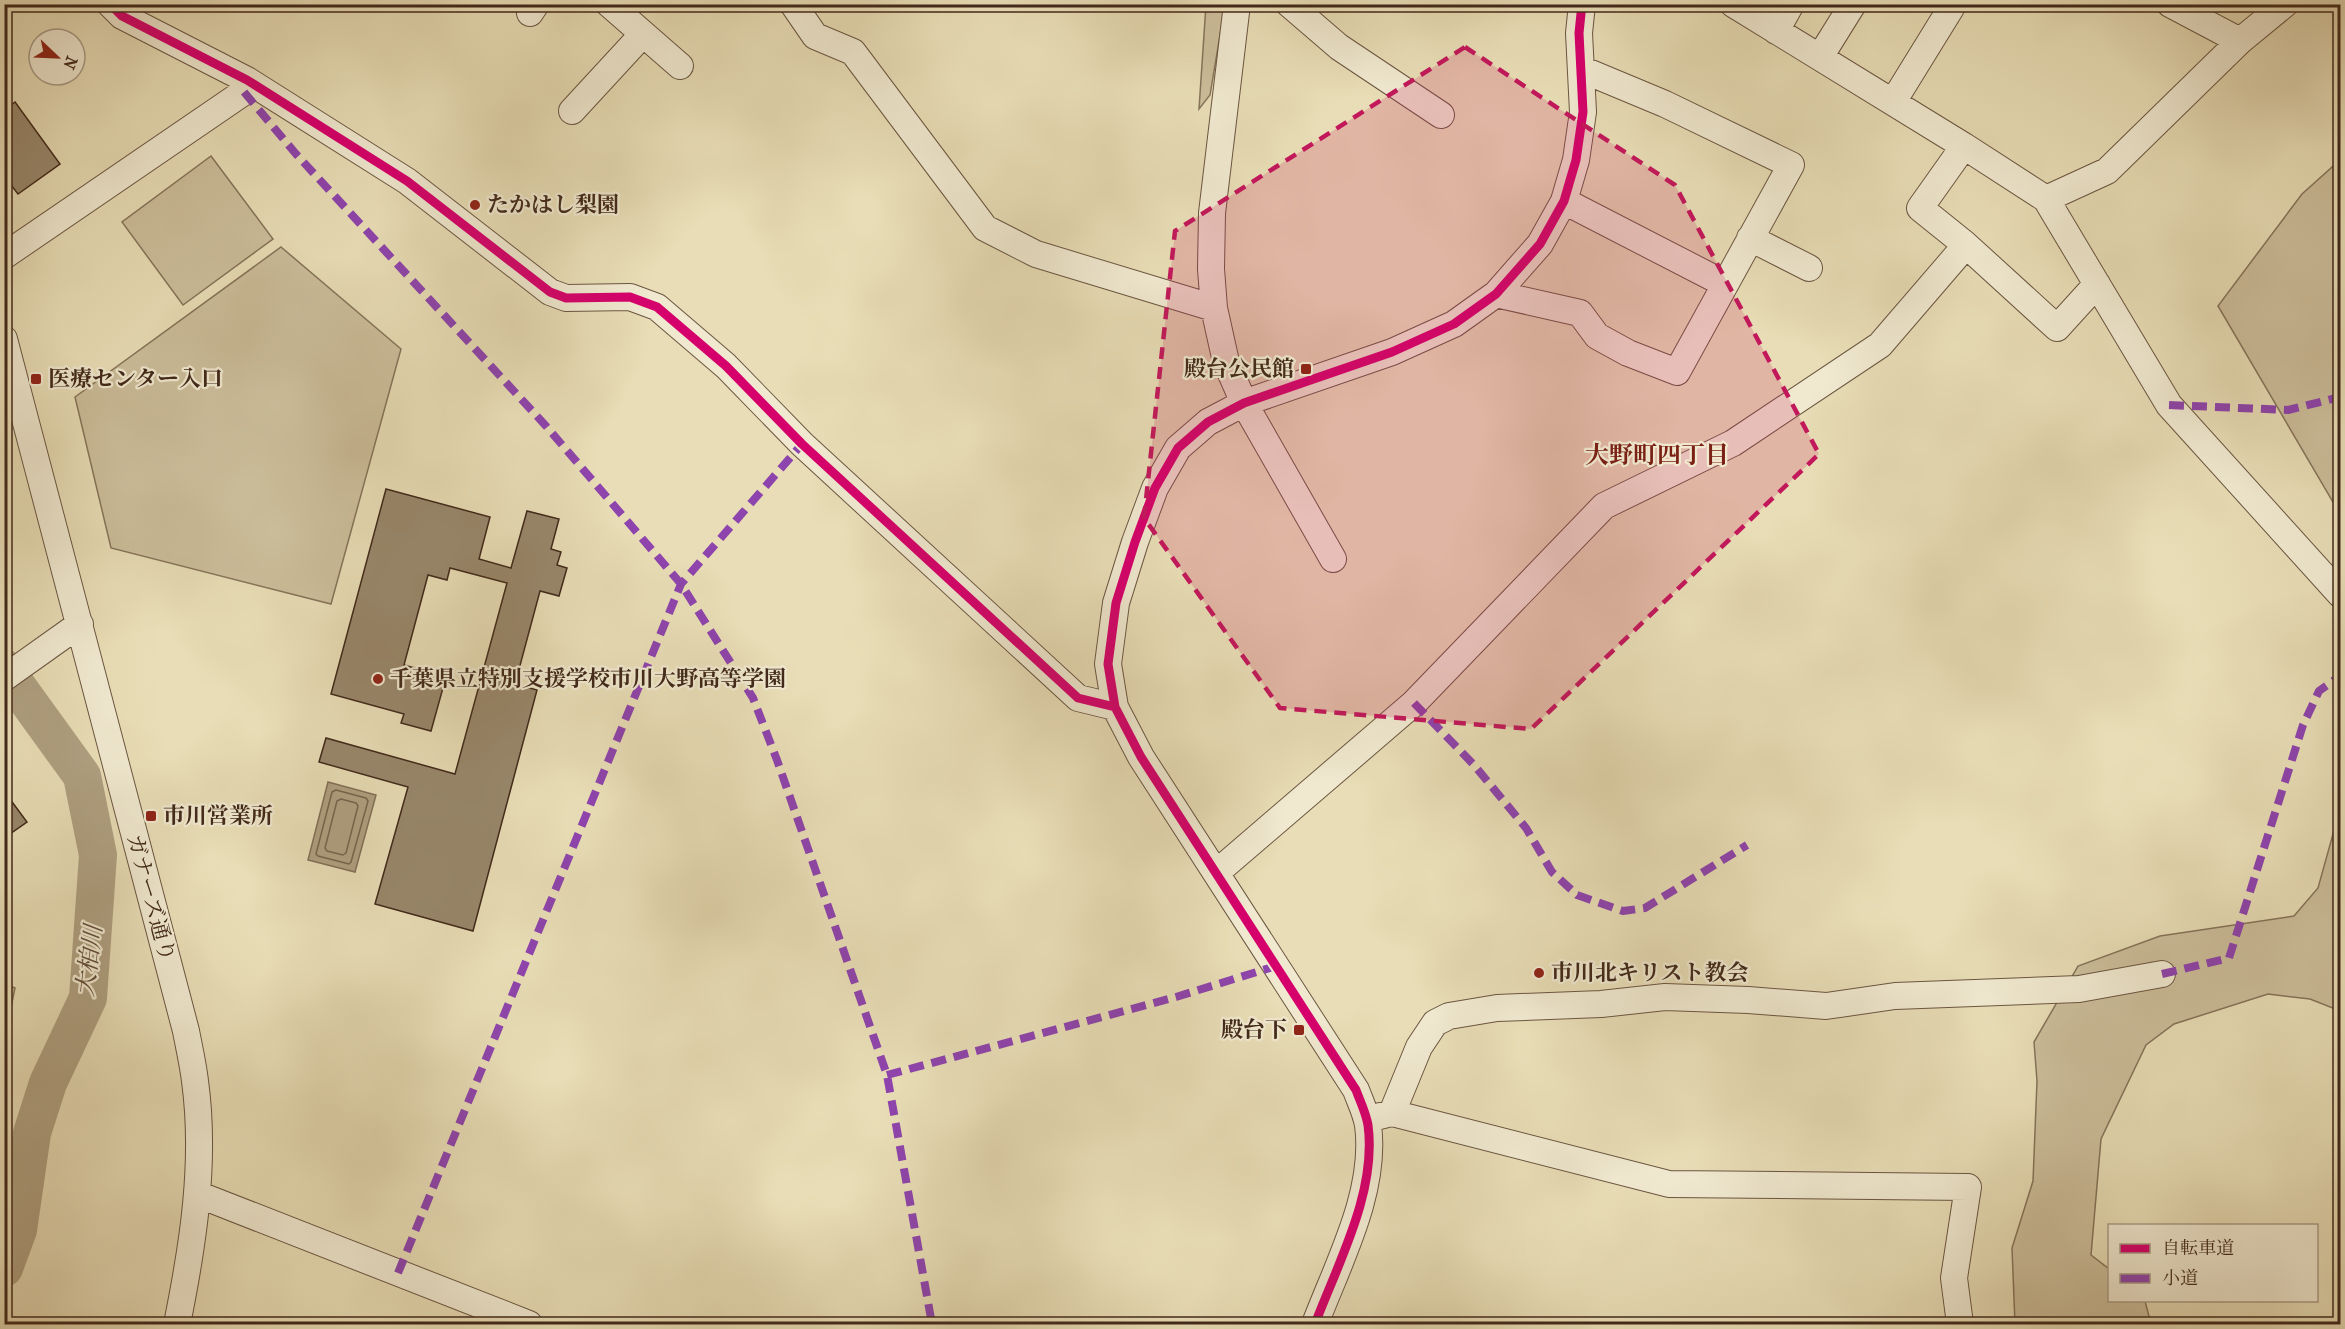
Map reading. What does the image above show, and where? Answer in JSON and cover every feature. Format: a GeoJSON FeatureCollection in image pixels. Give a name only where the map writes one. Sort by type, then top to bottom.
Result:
{"type":"FeatureCollection","features":[{"type":"Feature","properties":{"kind":"street"},"geometry":{"type":"LineString","coordinates":[[110,4],[122,16],[247,80],[407,181],[550,292],[566,298],[630,297],[657,307],[726,366],[802,444],[1078,698],[1115,707]]}},
{"type":"Feature","properties":{"kind":"street"},"geometry":{"type":"LineString","coordinates":[[609,4],[680,66]]}},
{"type":"Feature","properties":{"kind":"street"},"geometry":{"type":"LineString","coordinates":[[792,4],[815,36],[853,52],[985,228],[1036,254],[1214,308]]}},
{"type":"Feature","properties":{"kind":"street"},"geometry":{"type":"LineString","coordinates":[[1237,4],[1212,213],[1211,269],[1214,308],[1226,362],[1244,403],[1333,559]]}},
{"type":"Feature","properties":{"kind":"street"},"geometry":{"type":"LineString","coordinates":[[1289,4],[1340,47],[1441,115]]}},
{"type":"Feature","properties":{"kind":"street"},"geometry":{"type":"LineString","coordinates":[[1315,1324],[1354,1223],[1365,1187],[1370,1152],[1367,1119],[1356,1090],[1141,757],[1115,707],[1108,664],[1116,603],[1155,488],[1179,448],[1208,422],[1244,403],[1392,352],[1454,324],[1496,294],[1540,244],[1564,201],[1576,160],[1583,112],[1579,33],[1582,4]]}},
{"type":"Feature","properties":{"kind":"street"},"geometry":{"type":"LineString","coordinates":[[1776,31],[1791,4]]}},
{"type":"Feature","properties":{"kind":"street"},"geometry":{"type":"LineString","coordinates":[[1820,57],[1853,4]]}},
{"type":"Feature","properties":{"kind":"street"},"geometry":{"type":"LineString","coordinates":[[2170,4],[2240,41]]}},
{"type":"Feature","properties":{"kind":"street"},"geometry":{"type":"LineString","coordinates":[[2046,199],[2107,171],[2240,41],[2285,4]]}},
{"type":"Feature","properties":{"kind":"street"},"geometry":{"type":"LineString","coordinates":[[1738,6],[2046,199],[2169,405],[2340,594]]}},
{"type":"Feature","properties":{"kind":"street"},"geometry":{"type":"LineString","coordinates":[[1893,102],[1951,8]]}},
{"type":"Feature","properties":{"kind":"street"},"geometry":{"type":"LineString","coordinates":[[572,111],[644,34]]}},
{"type":"Feature","properties":{"kind":"street"},"geometry":{"type":"LineString","coordinates":[[1496,294],[1580,313],[1597,336],[1628,353],[1677,372],[1791,165],[1665,104],[1581,69]]}},
{"type":"Feature","properties":{"kind":"street"},"geometry":{"type":"LineString","coordinates":[[4,256],[244,92],[247,80]]}},
{"type":"Feature","properties":{"kind":"street"},"geometry":{"type":"LineString","coordinates":[[1964,146],[1920,208],[1966,244],[2057,328],[2097,284]]}},
{"type":"Feature","properties":{"kind":"street"},"geometry":{"type":"LineString","coordinates":[[1564,201],[1725,284]]}},
{"type":"Feature","properties":{"kind":"street"},"geometry":{"type":"LineString","coordinates":[[1750,238],[1809,268]]}},
{"type":"Feature","properties":{"kind":"street"},"geometry":{"type":"LineString","coordinates":[[1216,873],[1414,703],[1604,506],[1733,443],[1880,345],[1966,244]]}},
{"type":"Feature","properties":{"kind":"street","name":"ガナーズ通り"},"geometry":{"type":"LineString","coordinates":[[4,339],[186,1031],[196,1091],[199,1130],[197,1194],[188,1268],[177,1324]]}},
{"type":"Feature","properties":{"kind":"street"},"geometry":{"type":"LineString","coordinates":[[4,678],[80,624]]}},
{"type":"Feature","properties":{"kind":"street"},"geometry":{"type":"LineString","coordinates":[[1392,1113],[1419,1047],[1435,1023],[1449,1016],[1497,1008],[1600,1004],[1665,997],[1826,1006],[1895,996],[2079,989],[2162,974]]}},
{"type":"Feature","properties":{"kind":"street"},"geometry":{"type":"LineString","coordinates":[[1367,1119],[1392,1113],[1669,1184],[1968,1187],[1954,1278],[1960,1324]]}},
{"type":"Feature","properties":{"kind":"street"},"geometry":{"type":"LineString","coordinates":[[197,1194],[529,1324]]}},
{"type":"Feature","properties":{"kind":"highlighted area"},"geometry":{"type":"Polygon","coordinates":[[[1465,47],[1675,185],[1819,454],[1531,729],[1280,708],[1144,518],[1175,231],[1465,47]]]}},
{"type":"Feature","properties":{"kind":"shaded area"},"geometry":{"type":"Polygon","coordinates":[[[1206,5],[1225,5],[1210,95],[1199,109],[1206,5]]]}},
{"type":"Feature","properties":{"kind":"shaded area"},"geometry":{"type":"Polygon","coordinates":[[[211,156],[273,239],[183,305],[122,222],[211,156]]]}},
{"type":"Feature","properties":{"kind":"shaded area"},"geometry":{"type":"Polygon","coordinates":[[[2340,160],[2340,514],[2218,306],[2302,194],[2340,160]]]}},
{"type":"Feature","properties":{"kind":"shaded area"},"geometry":{"type":"Polygon","coordinates":[[[281,247],[401,349],[331,604],[111,548],[75,397],[281,247]]]}},
{"type":"Feature","properties":{"kind":"shaded area"},"geometry":{"type":"Polygon","coordinates":[[[2340,809],[2340,1011],[2310,999],[2268,994],[2174,1024],[2146,1045],[2101,1139],[2091,1255],[2108,1268],[2108,1302],[2145,1302],[2151,1324],[2015,1324],[2012,1248],[2033,1181],[2037,1081],[2034,1042],[2078,966],[2160,936],[2294,916],[2318,888],[2340,809]]]}},
{"type":"Feature","properties":{"kind":"shaded area"},"geometry":{"type":"Polygon","coordinates":[[[5,984],[15,988],[5,1036],[5,984]]]}},
{"type":"Feature","properties":{"kind":"water"},"geometry":{"type":"Polygon","coordinates":[[[328,782],[376,795],[355,872],[308,860],[328,782]]]}},
{"type":"Feature","properties":{"kind":"building"},"geometry":{"type":"Polygon","coordinates":[[[15,102],[60,164],[18,194],[4,176],[4,110],[15,102]]]}},
{"type":"Feature","properties":{"kind":"building"},"geometry":{"type":"Polygon","coordinates":[[[386,489],[490,517],[479,559],[511,568],[527,511],[559,519],[551,549],[561,552],[557,565],[567,568],[559,596],[540,591],[515,684],[537,690],[473,931],[375,904],[408,787],[319,762],[326,738],[455,774],[507,583],[450,568],[447,580],[428,575],[404,665],[446,677],[431,731],[401,723],[404,714],[331,694],[386,489]]]}},
{"type":"Feature","properties":{"kind":"building"},"geometry":{"type":"Polygon","coordinates":[[[4,791],[27,822],[4,838],[4,791]]]}},
{"type":"Feature","properties":{"kind":"waterway","name":"大柏川"},"geometry":{"type":"LineString","coordinates":[[4,668],[82,776],[98,855],[88,998],[48,1083],[32,1133],[18,1230],[4,1268]]}},
{"type":"Feature","properties":{"kind":"marked path"},"geometry":{"type":"LineString","coordinates":[[244,92],[296,154],[546,426],[681,584],[753,698],[777,760],[887,1075],[932,1324]]}},
{"type":"Feature","properties":{"kind":"marked path"},"geometry":{"type":"LineString","coordinates":[[2169,405],[2288,410],[2340,397]]}},
{"type":"Feature","properties":{"kind":"marked path"},"geometry":{"type":"LineString","coordinates":[[398,1273],[681,584],[802,444]]}},
{"type":"Feature","properties":{"kind":"marked path"},"geometry":{"type":"LineString","coordinates":[[2162,974],[2229,958],[2303,725],[2319,691],[2340,676]]}},
{"type":"Feature","properties":{"kind":"marked path"},"geometry":{"type":"LineString","coordinates":[[1414,703],[1474,765],[1526,828],[1552,872],[1577,895],[1623,911],[1645,908],[1747,845]]}},
{"type":"Feature","properties":{"kind":"marked path"},"geometry":{"type":"LineString","coordinates":[[887,1075],[1176,997],[1276,966]]}},
{"type":"Feature","properties":{"kind":"cycle path"},"geometry":{"type":"LineString","coordinates":[[110,4],[122,16],[247,80],[407,181],[550,292],[566,298],[630,297],[657,307],[726,366],[802,444],[1078,698],[1115,707]]}},
{"type":"Feature","properties":{"kind":"cycle path"},"geometry":{"type":"LineString","coordinates":[[1315,1324],[1354,1227],[1361,1201],[1367,1176],[1369,1150],[1366,1116],[1356,1090],[1141,757],[1115,707],[1108,664],[1116,603],[1155,488],[1178,448],[1208,422],[1244,403],[1392,352],[1454,324],[1496,294],[1540,244],[1564,201],[1576,160],[1583,112],[1579,33],[1582,4]]}},
{"type":"Feature","properties":{"kind":"place","name":"たかはし梨園"},"geometry":{"type":"Point","coordinates":[475,205]}},
{"type":"Feature","properties":{"kind":"place","name":"殿台公民館"},"geometry":{"type":"Point","coordinates":[1306,369]}},
{"type":"Feature","properties":{"kind":"place","name":"医療センター入口"},"geometry":{"type":"Point","coordinates":[36,379]}},
{"type":"Feature","properties":{"kind":"place","name":"千葉県立特別支援学校市川大野高等学園"},"geometry":{"type":"Point","coordinates":[378,679]}},
{"type":"Feature","properties":{"kind":"place","name":"市川営業所"},"geometry":{"type":"Point","coordinates":[151,816]}},
{"type":"Feature","properties":{"kind":"place","name":"市川北キリスト教会"},"geometry":{"type":"Point","coordinates":[1539,973]}},
{"type":"Feature","properties":{"kind":"place","name":"殿台下"},"geometry":{"type":"Point","coordinates":[1299,1030]}},
{"type":"Feature","properties":{"kind":"district","name":"大野町四丁目"},"geometry":{"type":"Point","coordinates":[1657,455]}}]}
